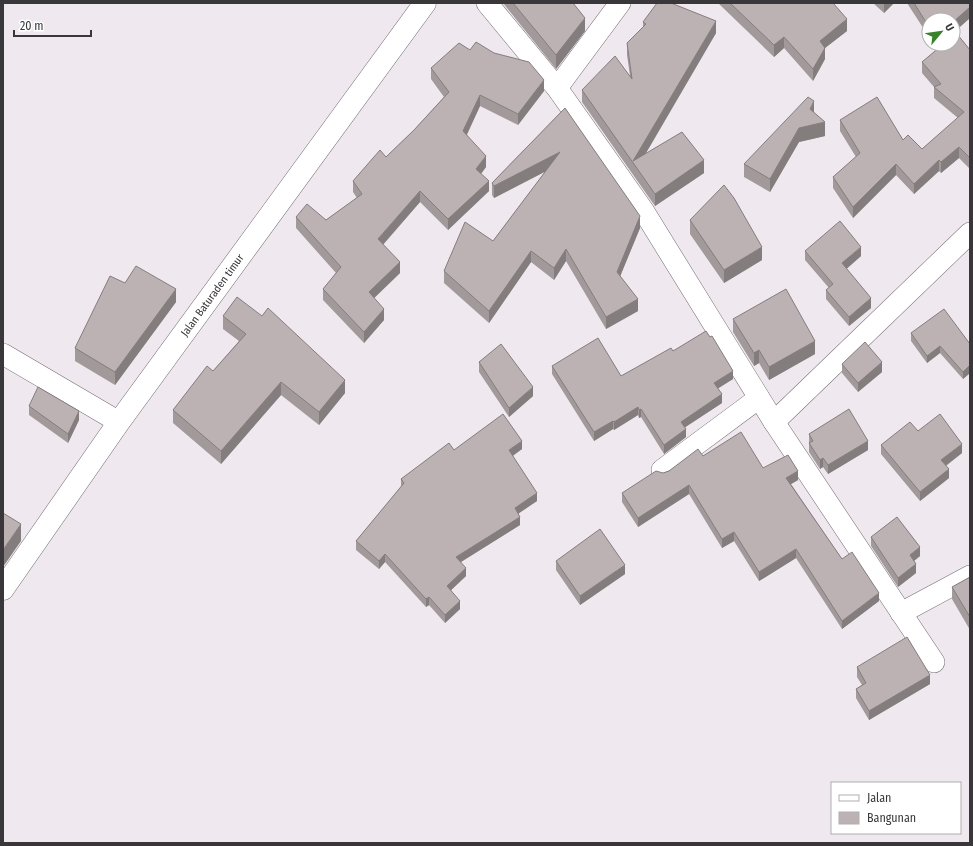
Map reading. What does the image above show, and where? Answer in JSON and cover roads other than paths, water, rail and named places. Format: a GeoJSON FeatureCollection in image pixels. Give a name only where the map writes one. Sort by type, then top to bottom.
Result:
{"type":"FeatureCollection","features":[{"type":"Feature","properties":{"kind":"main road","name":"Jalan Baturaden timur"},"geometry":{"type":"LineString","coordinates":[[3,589],[119,422],[425,3]]}},
{"type":"Feature","properties":{"kind":"street"},"geometry":{"type":"LineString","coordinates":[[487,3],[557,88],[643,210],[774,422],[934,662]]}},
{"type":"Feature","properties":{"kind":"street"},"geometry":{"type":"LineString","coordinates":[[557,88],[620,3]]}},
{"type":"Feature","properties":{"kind":"street"},"geometry":{"type":"LineString","coordinates":[[774,422],[967,242]]}},
{"type":"Feature","properties":{"kind":"street"},"geometry":{"type":"LineString","coordinates":[[3,354],[119,422]]}},
{"type":"Feature","properties":{"kind":"street"},"geometry":{"type":"LineString","coordinates":[[662,470],[760,398]]}},
{"type":"Feature","properties":{"kind":"street"},"geometry":{"type":"LineString","coordinates":[[901,613],[970,576]]}}]}
